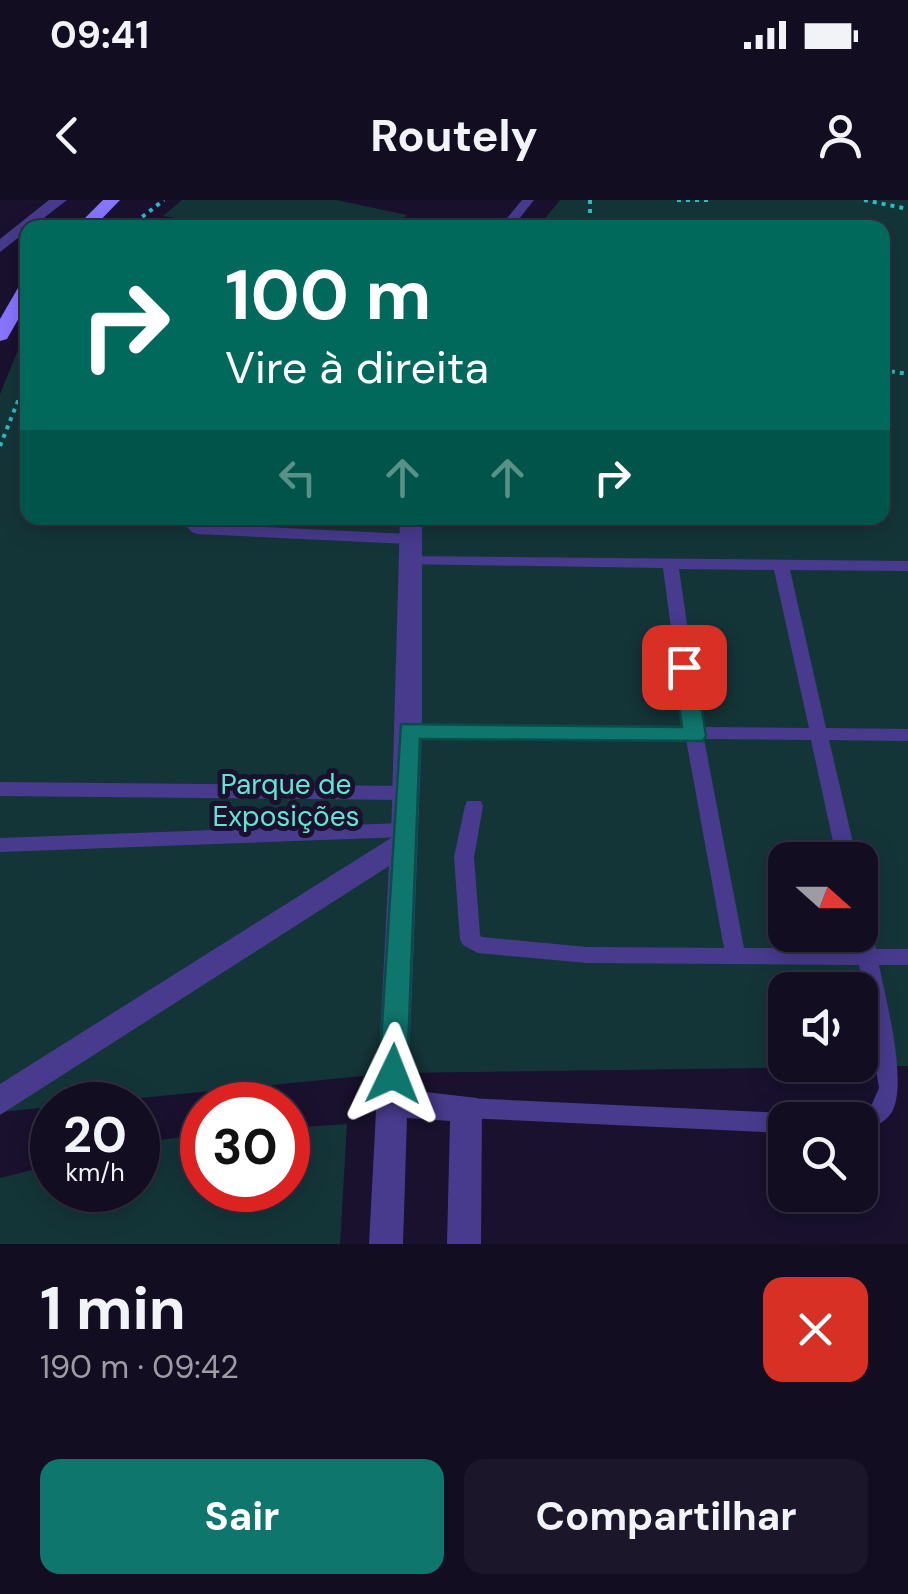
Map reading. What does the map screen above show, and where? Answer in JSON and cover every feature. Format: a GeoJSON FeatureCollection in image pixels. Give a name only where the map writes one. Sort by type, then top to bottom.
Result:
{"type":"FeatureCollection","features":[{"type":"Feature","properties":{"kind":"main road"},"geometry":{"type":"LineString","coordinates":[[91,220],[112,200]]}},
{"type":"Feature","properties":{"kind":"street"},"geometry":{"type":"LineString","coordinates":[[34,220],[59,200]]}},
{"type":"Feature","properties":{"kind":"street"},"geometry":{"type":"LineString","coordinates":[[0,247],[20,231]]}},
{"type":"Feature","properties":{"kind":"street"},"geometry":{"type":"LineString","coordinates":[[386,1244],[409,730],[409,539]]}},
{"type":"Feature","properties":{"kind":"street"},"geometry":{"type":"LineString","coordinates":[[0,1101],[404,836]]}},
{"type":"Feature","properties":{"kind":"street"},"geometry":{"type":"LineString","coordinates":[[392,1103],[466,1108],[464,1244]]}},
{"type":"Feature","properties":{"kind":"lane"},"geometry":{"type":"LineString","coordinates":[[512,220],[528,200]]}},
{"type":"Feature","properties":{"kind":"lane"},"geometry":{"type":"LineString","coordinates":[[193,525],[197,529],[409,539],[670,564],[908,566]]}},
{"type":"Feature","properties":{"kind":"lane"},"geometry":{"type":"LineString","coordinates":[[670,564],[694,736],[734,952]]}},
{"type":"Feature","properties":{"kind":"lane"},"geometry":{"type":"LineString","coordinates":[[781,566],[844,842]]}},
{"type":"Feature","properties":{"kind":"lane"},"geometry":{"type":"LineString","coordinates":[[409,730],[694,736],[908,735]]}},
{"type":"Feature","properties":{"kind":"lane"},"geometry":{"type":"LineString","coordinates":[[0,789],[406,793]]}},
{"type":"Feature","properties":{"kind":"lane"},"geometry":{"type":"LineString","coordinates":[[474,806],[464,857],[470,938],[478,945],[587,954],[734,952],[908,958]]}},
{"type":"Feature","properties":{"kind":"lane"},"geometry":{"type":"LineString","coordinates":[[0,844],[404,836]]}},
{"type":"Feature","properties":{"kind":"lane"},"geometry":{"type":"LineString","coordinates":[[869,952],[890,1100],[878,1115]]}},
{"type":"Feature","properties":{"kind":"lane"},"geometry":{"type":"LineString","coordinates":[[466,1108],[768,1123]]}},
{"type":"Feature","properties":{"kind":"path"},"geometry":{"type":"LineString","coordinates":[[138,220],[164,200]]}},
{"type":"Feature","properties":{"kind":"path"},"geometry":{"type":"LineString","coordinates":[[677,200],[710,200]]}},
{"type":"Feature","properties":{"kind":"path"},"geometry":{"type":"LineString","coordinates":[[864,200],[908,209]]}},
{"type":"Feature","properties":{"kind":"path"},"geometry":{"type":"LineString","coordinates":[[0,446],[20,396]]}},
{"type":"Feature","properties":{"kind":"green space"},"geometry":{"type":"Polygon","coordinates":[[[182,200],[336,200],[407,215],[402,220],[185,220],[163,216],[182,200]]]}},
{"type":"Feature","properties":{"kind":"green space","name":"Parque de Exposições"},"geometry":{"type":"Polygon","coordinates":[[[560,200],[908,200],[908,1066],[878,1066],[878,972],[768,972],[768,1068],[393,1073],[302,1082],[180,1082],[180,1094],[160,1096],[160,1082],[30,1082],[30,1109],[0,1112],[0,394],[20,345],[20,525],[890,525],[890,220],[544,220],[560,200]]]}},
{"type":"Feature","properties":{"kind":"green space"},"geometry":{"type":"Polygon","coordinates":[[[347,1124],[340,1244],[0,1244],[0,1178],[30,1170],[30,1212],[160,1212],[160,1140],[180,1137],[180,1212],[310,1212],[310,1127],[347,1124]]]}},
{"type":"Feature","properties":{"kind":"route"},"geometry":{"type":"LineString","coordinates":[[393,1074],[409,730],[694,736],[684,667]]}}]}
